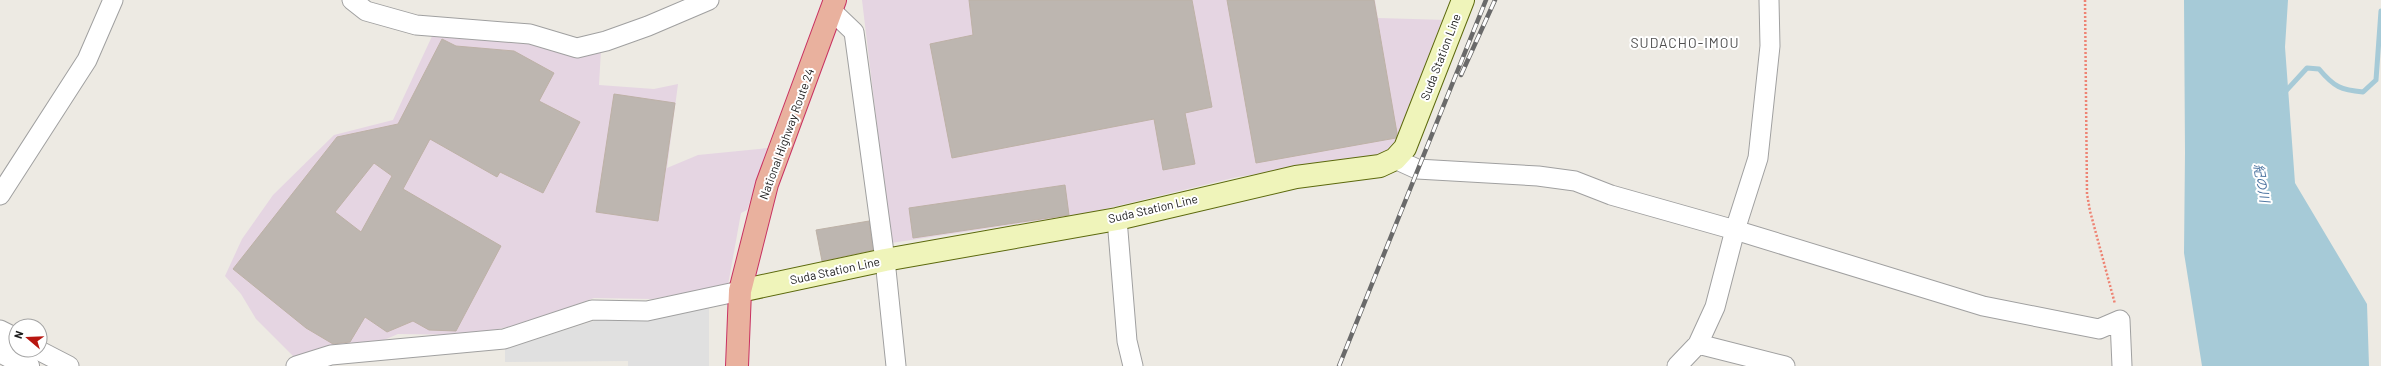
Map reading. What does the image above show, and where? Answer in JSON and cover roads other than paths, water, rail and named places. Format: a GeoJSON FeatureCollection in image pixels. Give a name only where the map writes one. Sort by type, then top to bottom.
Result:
{"type":"FeatureCollection","features":[{"type":"Feature","properties":{"kind":"highway","name":"National Highway Route 24"},"geometry":{"type":"LineString","coordinates":[[737,366],[740,290],[767,184],[833,6]]}},
{"type":"Feature","properties":{"kind":"main road","name":"Suda Station Line"},"geometry":{"type":"LineString","coordinates":[[740,290],[885,260],[1117,219],[1296,177],[1380,166],[1395,159],[1405,148],[1463,0]]}},
{"type":"Feature","properties":{"kind":"street"},"geometry":{"type":"LineString","coordinates":[[0,195],[87,60],[113,0]]}},
{"type":"Feature","properties":{"kind":"street"},"geometry":{"type":"LineString","coordinates":[[352,0],[366,11],[416,25],[530,34],[577,48],[606,41],[648,26],[708,0]]}},
{"type":"Feature","properties":{"kind":"street"},"geometry":{"type":"LineString","coordinates":[[1677,366],[1698,344],[1716,307],[1735,230],[1758,158],[1770,46],[1769,0]]}},
{"type":"Feature","properties":{"kind":"street"},"geometry":{"type":"LineString","coordinates":[[833,6],[854,32],[885,260],[896,366]]}},
{"type":"Feature","properties":{"kind":"street"},"geometry":{"type":"LineString","coordinates":[[1395,159],[1418,169],[1538,176],[1575,181],[1611,195],[1735,230],[1982,306],[2098,329],[2120,320],[2122,366]]}},
{"type":"Feature","properties":{"kind":"street"},"geometry":{"type":"LineString","coordinates":[[1117,219],[1127,341],[1133,366]]}},
{"type":"Feature","properties":{"kind":"street"},"geometry":{"type":"LineString","coordinates":[[296,366],[331,355],[504,339],[592,310],[647,311],[740,290]]}},
{"type":"Feature","properties":{"kind":"street"},"geometry":{"type":"LineString","coordinates":[[1698,344],[1785,366]]}},
{"type":"Feature","properties":{"kind":"street"},"geometry":{"type":"LineString","coordinates":[[0,351],[28,366]]}},
{"type":"Feature","properties":{"kind":"street"},"geometry":{"type":"LineString","coordinates":[[48,355],[69,366]]}},
{"type":"Feature","properties":{"kind":"water","name":"紀の川"},"geometry":{"type":"Polygon","coordinates":[[[2184,0],[2288,0],[2285,47],[2295,183],[2367,304],[2369,366],[2202,366],[2184,253],[2184,0]]]}},
{"type":"Feature","properties":{"kind":"waterway"},"geometry":{"type":"LineString","coordinates":[[2284,93],[2307,68],[2319,69],[2329,80],[2343,89],[2363,92],[2376,80],[2381,11]]}},
{"type":"Feature","properties":{"kind":"railway"},"geometry":{"type":"LineString","coordinates":[[1339,366],[1486,0]]}},
{"type":"Feature","properties":{"kind":"railway"},"geometry":{"type":"LineString","coordinates":[[1461,75],[1495,0]]}},
{"type":"Feature","properties":{"kind":"district","name":"SUDACHO-IMOU"},"geometry":{"type":"Point","coordinates":[1685,43]}}]}
